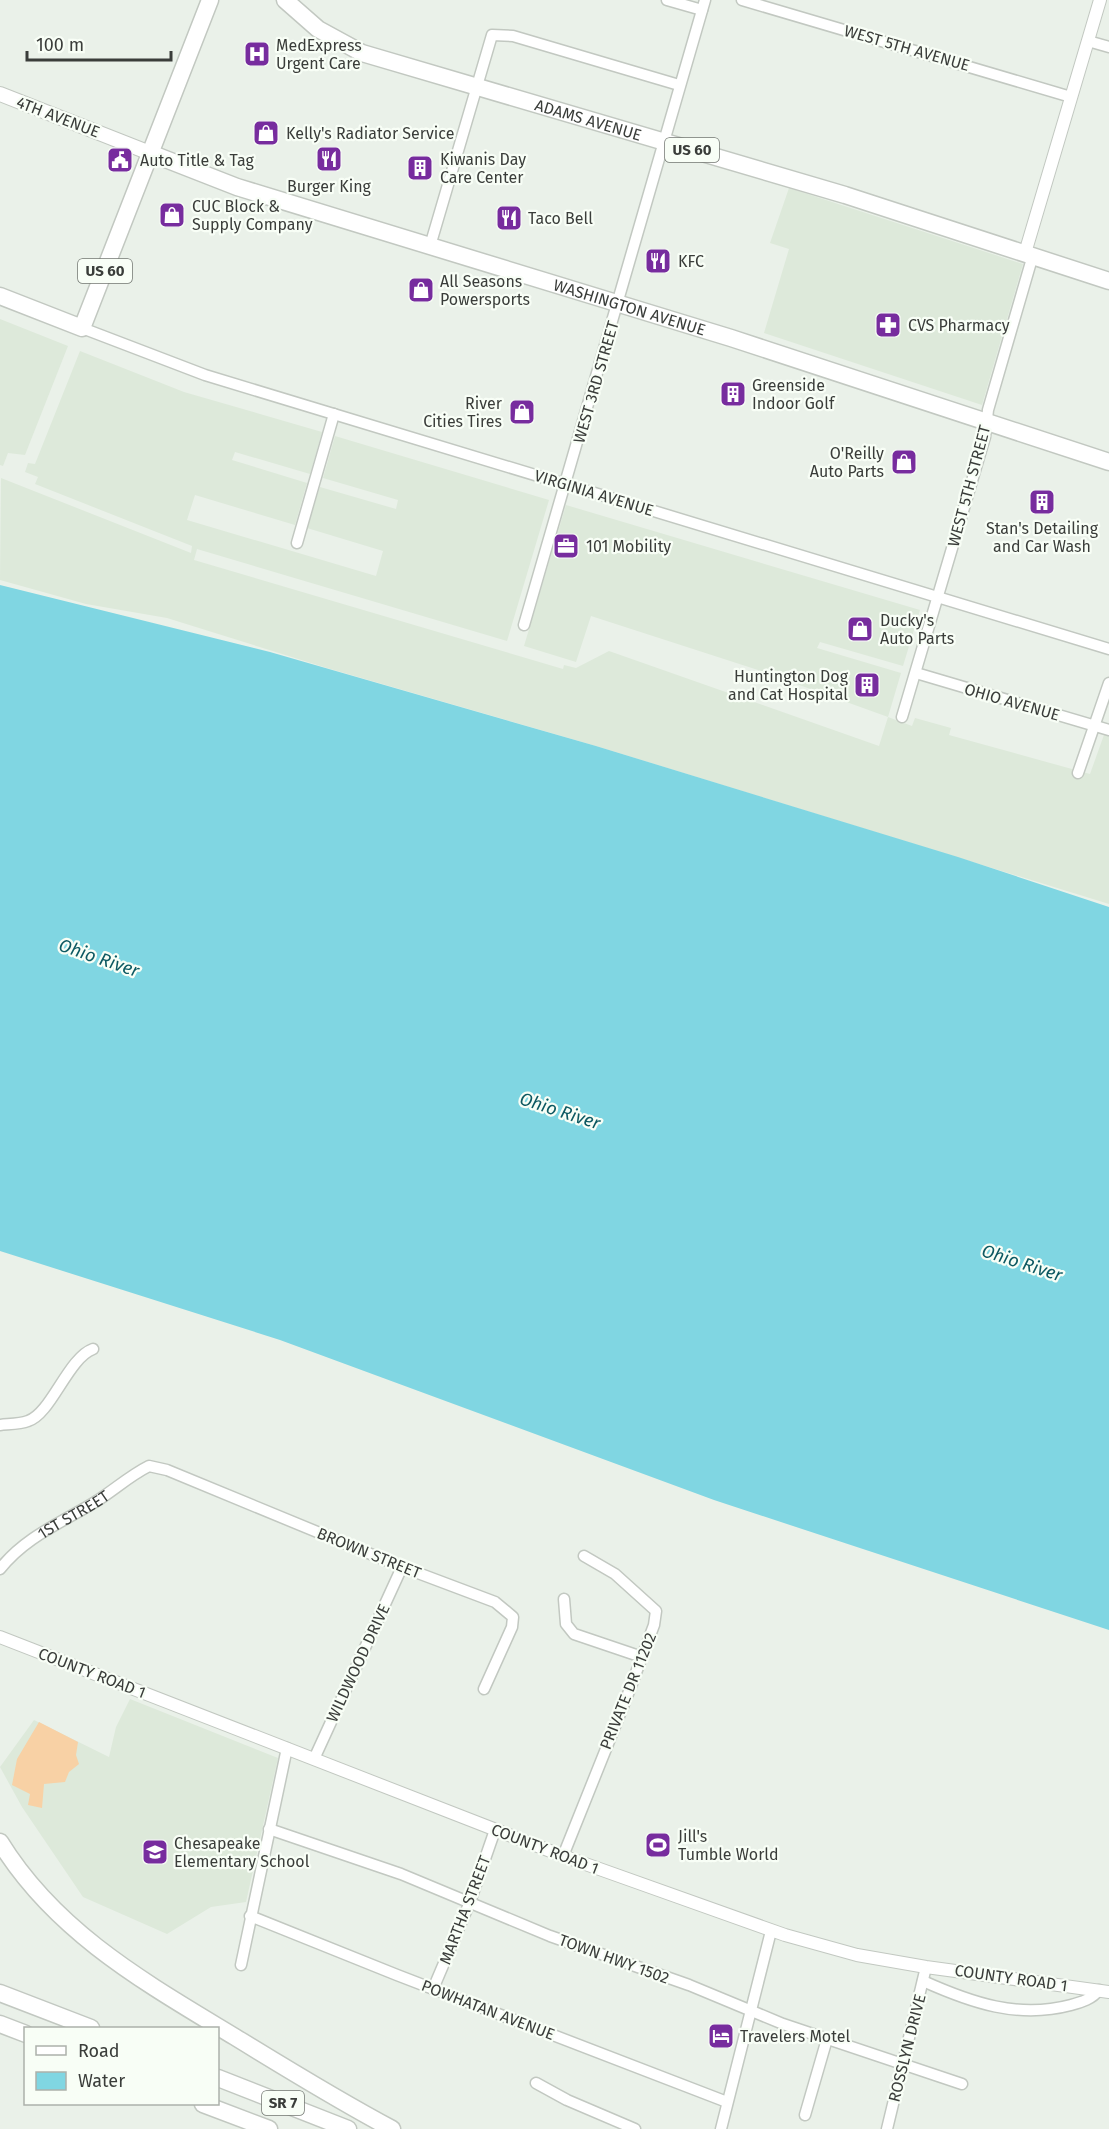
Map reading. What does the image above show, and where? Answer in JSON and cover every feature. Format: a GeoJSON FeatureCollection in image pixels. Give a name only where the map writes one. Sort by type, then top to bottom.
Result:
{"type":"FeatureCollection","features":[{"type":"Feature","properties":{"kind":"main road"},"geometry":{"type":"LineString","coordinates":[[150,153],[210,0]]}},
{"type":"Feature","properties":{"kind":"main road","name":"ADAMS AVENUE"},"geometry":{"type":"LineString","coordinates":[[285,0],[318,29],[362,53],[854,198],[1109,280]]}},
{"type":"Feature","properties":{"kind":"main road","name":"4TH AVENUE"},"geometry":{"type":"LineString","coordinates":[[0,94],[150,153]]}},
{"type":"Feature","properties":{"kind":"main road","name":"WASHINGTON AVENUE"},"geometry":{"type":"LineString","coordinates":[[150,153],[237,187],[618,303],[1109,462]]}},
{"type":"Feature","properties":{"kind":"main road","name":"US 60"},"geometry":{"type":"LineString","coordinates":[[82,328],[150,153]]}},
{"type":"Feature","properties":{"kind":"main road"},"geometry":{"type":"LineString","coordinates":[[0,296],[82,328]]}},
{"type":"Feature","properties":{"kind":"main road"},"geometry":{"type":"LineString","coordinates":[[0,1842],[43,1899],[100,1952],[284,2067],[392,2129]]}},
{"type":"Feature","properties":{"kind":"main road"},"geometry":{"type":"LineString","coordinates":[[0,1993],[88,2027]]}},
{"type":"Feature","properties":{"kind":"main road"},"geometry":{"type":"LineString","coordinates":[[0,2024],[24,2033]]}},
{"type":"Feature","properties":{"kind":"main road","name":"SR 7"},"geometry":{"type":"LineString","coordinates":[[219,2078],[348,2129]]}},
{"type":"Feature","properties":{"kind":"main road","name":"SR 7"},"geometry":{"type":"LineString","coordinates":[[208,2105],[269,2129]]}},
{"type":"Feature","properties":{"kind":"street"},"geometry":{"type":"LineString","coordinates":[[667,0],[703,5]]}},
{"type":"Feature","properties":{"kind":"street","name":"WEST 5TH AVENUE"},"geometry":{"type":"LineString","coordinates":[[742,0],[1071,97]]}},
{"type":"Feature","properties":{"kind":"street","name":"WEST 5TH STREET"},"geometry":{"type":"LineString","coordinates":[[902,717],[985,437],[988,409],[1071,97],[1100,0]]}},
{"type":"Feature","properties":{"kind":"street","name":"WEST 3RD STREET"},"geometry":{"type":"LineString","coordinates":[[524,625],[703,5]]}},
{"type":"Feature","properties":{"kind":"street"},"geometry":{"type":"LineString","coordinates":[[430,246],[492,34],[513,36],[680,85]]}},
{"type":"Feature","properties":{"kind":"street"},"geometry":{"type":"LineString","coordinates":[[1088,41],[1109,47]]}},
{"type":"Feature","properties":{"kind":"street","name":"VIRGINIA AVENUE"},"geometry":{"type":"LineString","coordinates":[[82,328],[187,370],[1109,649]]}},
{"type":"Feature","properties":{"kind":"street"},"geometry":{"type":"LineString","coordinates":[[297,543],[334,414]]}},
{"type":"Feature","properties":{"kind":"street","name":"OHIO AVENUE"},"geometry":{"type":"LineString","coordinates":[[916,673],[1109,730]]}},
{"type":"Feature","properties":{"kind":"street"},"geometry":{"type":"LineString","coordinates":[[1078,773],[1109,683]]}},
{"type":"Feature","properties":{"kind":"street"},"geometry":{"type":"LineString","coordinates":[[0,1425],[32,1419],[87,1351],[93,1349]]}},
{"type":"Feature","properties":{"kind":"street","name":"BROWN STREET"},"geometry":{"type":"LineString","coordinates":[[149,1466],[167,1470],[402,1567],[495,1602],[513,1617],[506,1641],[484,1689]]}},
{"type":"Feature","properties":{"kind":"street","name":"1ST STREET"},"geometry":{"type":"LineString","coordinates":[[0,1569],[39,1534],[96,1502],[149,1466]]}},
{"type":"Feature","properties":{"kind":"street","name":"PRIVATE DR 11202"},"geometry":{"type":"LineString","coordinates":[[563,1856],[654,1625],[656,1611],[615,1574],[584,1556]]}},
{"type":"Feature","properties":{"kind":"street","name":"WILDWOOD DRIVE"},"geometry":{"type":"LineString","coordinates":[[314,1759],[402,1567]]}},
{"type":"Feature","properties":{"kind":"street"},"geometry":{"type":"LineString","coordinates":[[564,1599],[566,1624],[574,1634],[642,1656]]}},
{"type":"Feature","properties":{"kind":"street","name":"COUNTY ROAD 1"},"geometry":{"type":"LineString","coordinates":[[0,1637],[563,1856],[771,1931],[857,1955],[926,1967],[1104,1991]]}},
{"type":"Feature","properties":{"kind":"street"},"geometry":{"type":"LineString","coordinates":[[241,1965],[287,1748]]}},
{"type":"Feature","properties":{"kind":"street","name":"TOWN HWY 1502"},"geometry":{"type":"LineString","coordinates":[[268,1829],[401,1874],[550,1936],[689,1985],[827,2040],[962,2084]]}},
{"type":"Feature","properties":{"kind":"street","name":"MARTHA STREET"},"geometry":{"type":"LineString","coordinates":[[434,1989],[470,1902],[495,1830]]}},
{"type":"Feature","properties":{"kind":"street","name":"POWHATAN AVENUE"},"geometry":{"type":"LineString","coordinates":[[250,1916],[727,2102]]}},
{"type":"Feature","properties":{"kind":"street"},"geometry":{"type":"LineString","coordinates":[[721,2129],[771,1931]]}},
{"type":"Feature","properties":{"kind":"street","name":"ROSSLYN DRIVE"},"geometry":{"type":"LineString","coordinates":[[887,2129],[926,1967]]}},
{"type":"Feature","properties":{"kind":"street"},"geometry":{"type":"LineString","coordinates":[[923,1981],[969,2000],[1016,2011],[1060,2008],[1091,1998],[1104,1991]]}},
{"type":"Feature","properties":{"kind":"street"},"geometry":{"type":"LineString","coordinates":[[805,2115],[827,2040]]}},
{"type":"Feature","properties":{"kind":"street"},"geometry":{"type":"LineString","coordinates":[[536,2084],[635,2129]]}},
{"type":"Feature","properties":{"kind":"shaded area"},"geometry":{"type":"Polygon","coordinates":[[[789,188],[1023,264],[982,405],[764,333],[789,249],[770,243],[789,188]]]}},
{"type":"Feature","properties":{"kind":"shaded area"},"geometry":{"type":"Polygon","coordinates":[[[0,319],[68,346],[25,455],[8,453],[3,466],[0,465],[0,319]]]}},
{"type":"Feature","properties":{"kind":"shaded area"},"geometry":{"type":"Polygon","coordinates":[[[80,351],[184,392],[322,432],[310,474],[235,452],[232,460],[307,483],[295,525],[195,495],[187,520],[376,576],[383,551],[307,528],[320,487],[396,509],[398,500],[323,478],[335,436],[549,500],[507,641],[197,549],[194,560],[563,669],[564,665],[576,668],[609,651],[879,746],[888,717],[912,726],[915,718],[951,728],[949,735],[1090,774],[1105,732],[1109,733],[1109,904],[596,746],[327,668],[167,618],[86,604],[0,580],[1,478],[191,553],[192,546],[35,484],[38,477],[25,472],[28,463],[35,464],[80,351]]]}},
{"type":"Feature","properties":{"kind":"shaded area"},"geometry":{"type":"Polygon","coordinates":[[[566,505],[920,610],[903,666],[820,642],[817,648],[901,673],[888,717],[758,670],[591,616],[576,662],[524,646],[566,505]]]}},
{"type":"Feature","properties":{"kind":"shaded area","name":"Chesapeake Elementary School"},"geometry":{"type":"Polygon","coordinates":[[[130,1699],[278,1758],[246,1902],[211,1907],[167,1934],[83,1897],[22,1807],[0,1767],[34,1720],[109,1757],[116,1727],[130,1699]]]}},
{"type":"Feature","properties":{"kind":"shaded area"},"geometry":{"type":"Polygon","coordinates":[[[39,1722],[78,1742],[76,1755],[79,1764],[69,1772],[65,1782],[44,1784],[42,1808],[28,1805],[30,1794],[12,1785],[17,1759],[39,1722]]]}},
{"type":"Feature","properties":{"kind":"water","name":"Ohio River"},"geometry":{"type":"Polygon","coordinates":[[[0,585],[270,652],[596,746],[958,857],[1109,907],[1109,1630],[714,1500],[280,1340],[0,1251],[0,585]]]}},
{"type":"Feature","properties":{"kind":"place","name":"MedExpress Urgent Care"},"geometry":{"type":"Point","coordinates":[257,54]}},
{"type":"Feature","properties":{"kind":"place","name":"Kelly's Radiator Service"},"geometry":{"type":"Point","coordinates":[266,133]}},
{"type":"Feature","properties":{"kind":"place","name":"Burger King"},"geometry":{"type":"Point","coordinates":[329,159]}},
{"type":"Feature","properties":{"kind":"place","name":"Auto Title & Tag"},"geometry":{"type":"Point","coordinates":[120,160]}},
{"type":"Feature","properties":{"kind":"place","name":"Kiwanis Day Care Center"},"geometry":{"type":"Point","coordinates":[420,168]}},
{"type":"Feature","properties":{"kind":"place","name":"CUC Block & Supply Company"},"geometry":{"type":"Point","coordinates":[172,215]}},
{"type":"Feature","properties":{"kind":"place","name":"Taco Bell"},"geometry":{"type":"Point","coordinates":[509,218]}},
{"type":"Feature","properties":{"kind":"place","name":"KFC"},"geometry":{"type":"Point","coordinates":[658,261]}},
{"type":"Feature","properties":{"kind":"place","name":"All Seasons Powersports"},"geometry":{"type":"Point","coordinates":[421,290]}},
{"type":"Feature","properties":{"kind":"place","name":"CVS Pharmacy"},"geometry":{"type":"Point","coordinates":[888,325]}},
{"type":"Feature","properties":{"kind":"place","name":"Greenside Indoor Golf"},"geometry":{"type":"Point","coordinates":[733,394]}},
{"type":"Feature","properties":{"kind":"place","name":"River Cities Tires"},"geometry":{"type":"Point","coordinates":[522,412]}},
{"type":"Feature","properties":{"kind":"place","name":"O'Reilly Auto Parts"},"geometry":{"type":"Point","coordinates":[904,462]}},
{"type":"Feature","properties":{"kind":"place","name":"Stan's Detailing and Car Wash"},"geometry":{"type":"Point","coordinates":[1042,502]}},
{"type":"Feature","properties":{"kind":"place","name":"101 Mobility"},"geometry":{"type":"Point","coordinates":[566,546]}},
{"type":"Feature","properties":{"kind":"place","name":"Ducky's Auto Parts"},"geometry":{"type":"Point","coordinates":[860,629]}},
{"type":"Feature","properties":{"kind":"place","name":"Huntington Dog and Cat Hospital"},"geometry":{"type":"Point","coordinates":[867,685]}},
{"type":"Feature","properties":{"kind":"place","name":"Jill's Tumble World"},"geometry":{"type":"Point","coordinates":[658,1845]}},
{"type":"Feature","properties":{"kind":"place","name":"Chesapeake Elementary School"},"geometry":{"type":"Point","coordinates":[155,1852]}},
{"type":"Feature","properties":{"kind":"place","name":"Travelers Motel"},"geometry":{"type":"Point","coordinates":[721,2036]}}]}
